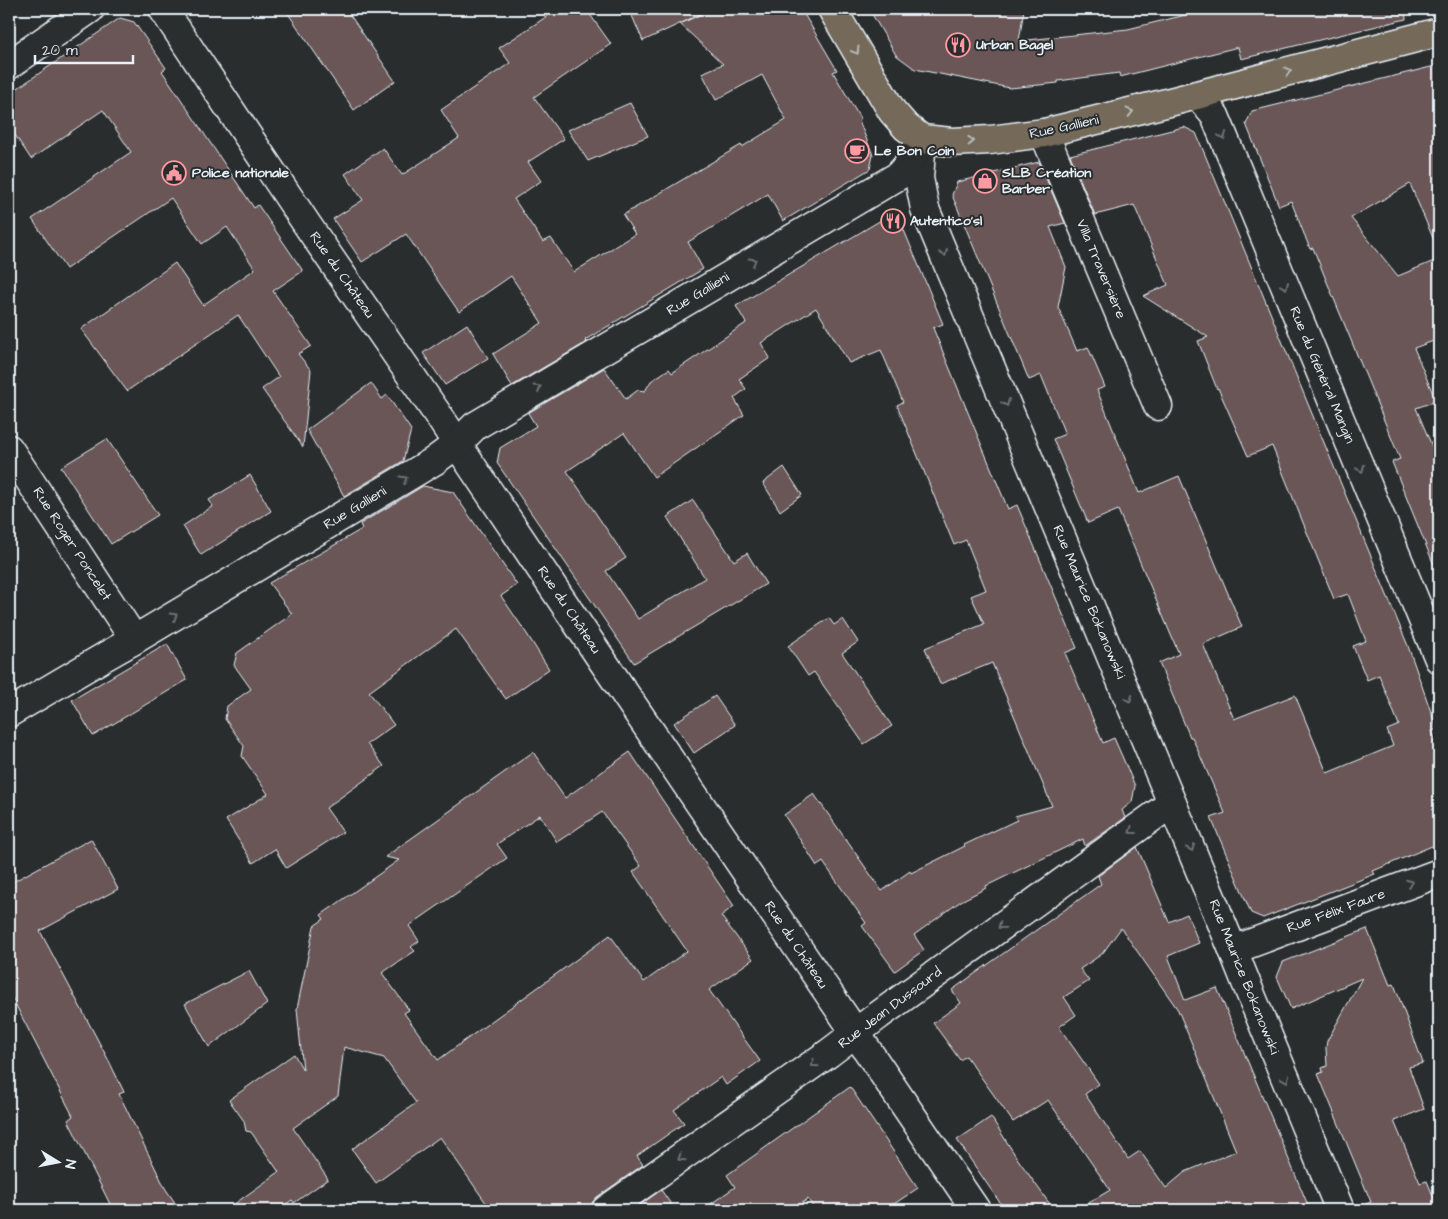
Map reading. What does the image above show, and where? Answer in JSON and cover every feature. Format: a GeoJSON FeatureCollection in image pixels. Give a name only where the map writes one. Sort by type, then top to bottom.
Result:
{"type":"FeatureCollection","features":[{"type":"Feature","properties":{"kind":"main road"},"geometry":{"type":"LineString","coordinates":[[832,9],[892,111],[906,127],[922,139]]}},
{"type":"Feature","properties":{"kind":"main road","name":"Rue Gallieni"},"geometry":{"type":"LineString","coordinates":[[922,139],[952,142],[990,140],[1044,133],[1439,32]]}},
{"type":"Feature","properties":{"kind":"street"},"geometry":{"type":"LineString","coordinates":[[9,65],[90,9]]}},
{"type":"Feature","properties":{"kind":"street","name":"Rue du Château"},"geometry":{"type":"LineString","coordinates":[[163,9],[308,226],[443,422],[976,1210]]}},
{"type":"Feature","properties":{"kind":"street","name":"Rue du Général Mangin"},"geometry":{"type":"LineString","coordinates":[[1198,95],[1215,116],[1438,650]]}},
{"type":"Feature","properties":{"kind":"street","name":"Villa Traversière"},"geometry":{"type":"LineString","coordinates":[[1044,133],[1158,406]]}},
{"type":"Feature","properties":{"kind":"street","name":"Rue Gallieni"},"geometry":{"type":"LineString","coordinates":[[9,713],[434,461],[457,444],[475,426],[898,176],[914,156],[922,139]]}},
{"type":"Feature","properties":{"kind":"street","name":"Rue Maurice Bokanowski"},"geometry":{"type":"LineString","coordinates":[[922,139],[919,178],[926,209],[1340,1210]]}},
{"type":"Feature","properties":{"kind":"street","name":"Rue Roger Poncelet"},"geometry":{"type":"LineString","coordinates":[[9,448],[128,630],[132,641]]}},
{"type":"Feature","properties":{"kind":"street","name":"Rue Jean Dussourd"},"geometry":{"type":"LineString","coordinates":[[606,1210],[856,1033],[1172,803]]}},
{"type":"Feature","properties":{"kind":"street","name":"Rue Félix Faure"},"geometry":{"type":"LineString","coordinates":[[1233,950],[1439,873]]}},
{"type":"Feature","properties":{"kind":"building"},"geometry":{"type":"Polygon","coordinates":[[[285,9],[346,9],[395,81],[354,110],[285,9]]]}},
{"type":"Feature","properties":{"kind":"building"},"geometry":{"type":"Polygon","coordinates":[[[558,9],[586,9],[611,44],[534,97],[564,139],[528,162],[541,181],[514,199],[543,242],[551,238],[574,272],[635,234],[623,215],[786,120],[762,75],[716,100],[702,73],[723,64],[680,24],[712,9],[801,9],[837,70],[833,72],[861,120],[859,121],[873,155],[870,169],[783,221],[768,194],[688,242],[703,269],[585,340],[587,342],[512,386],[493,354],[542,323],[511,276],[459,312],[406,234],[362,262],[333,219],[363,200],[345,174],[383,148],[402,175],[459,138],[441,110],[510,63],[499,48],[558,9]]]}},
{"type":"Feature","properties":{"kind":"building"},"geometry":{"type":"Polygon","coordinates":[[[629,9],[711,9],[643,41],[629,9]]]}},
{"type":"Feature","properties":{"kind":"building"},"geometry":{"type":"Polygon","coordinates":[[[869,9],[1024,9],[1019,41],[1128,29],[1210,9],[1405,9],[1406,19],[1241,59],[1238,47],[1120,77],[1119,73],[1058,81],[1058,83],[1010,88],[915,69],[896,55],[869,9]]]}},
{"type":"Feature","properties":{"kind":"building"},"geometry":{"type":"Polygon","coordinates":[[[120,18],[134,22],[166,68],[162,71],[254,208],[258,205],[303,271],[273,291],[311,346],[298,354],[311,370],[303,447],[262,389],[279,377],[238,315],[127,391],[81,329],[175,263],[203,305],[255,269],[227,227],[202,244],[171,198],[66,269],[32,219],[131,152],[103,110],[31,159],[9,126],[9,94],[120,18]]]}},
{"type":"Feature","properties":{"kind":"building"},"geometry":{"type":"Polygon","coordinates":[[[1439,65],[1439,252],[1410,184],[1351,218],[1398,276],[1439,259],[1439,339],[1414,348],[1436,401],[1416,408],[1439,463],[1438,575],[1392,462],[1400,459],[1313,248],[1310,249],[1291,201],[1279,206],[1246,124],[1252,111],[1439,65]]]}},
{"type":"Feature","properties":{"kind":"building"},"geometry":{"type":"Polygon","coordinates":[[[630,103],[648,136],[588,161],[568,130],[630,103]]]}},
{"type":"Feature","properties":{"kind":"building"},"geometry":{"type":"Polygon","coordinates":[[[1184,127],[1196,133],[1408,646],[1437,729],[1432,731],[1439,749],[1439,843],[1373,871],[1375,874],[1263,918],[1251,913],[1211,818],[1225,813],[1159,663],[1179,654],[1118,510],[1088,523],[1053,439],[1065,434],[1041,375],[1029,380],[952,195],[957,182],[1039,162],[1065,223],[1050,227],[1066,267],[1058,307],[1077,351],[1088,347],[1105,387],[1097,390],[1139,493],[1179,476],[1242,627],[1203,644],[1234,719],[1295,695],[1327,773],[1393,746],[1387,730],[1399,725],[1379,675],[1367,680],[1353,646],[1366,641],[1348,594],[1334,599],[1272,446],[1248,456],[1217,389],[1198,341],[1208,337],[1143,296],[1168,285],[1134,205],[1095,215],[1070,155],[1184,127]]]}},
{"type":"Feature","properties":{"kind":"building"},"geometry":{"type":"Polygon","coordinates":[[[888,216],[901,223],[943,324],[933,328],[1008,509],[1017,505],[1077,648],[1065,653],[1103,743],[1114,738],[1135,786],[1132,802],[1122,810],[1125,818],[1085,846],[1083,839],[986,886],[986,888],[961,901],[914,935],[924,950],[895,971],[862,926],[866,923],[823,862],[817,866],[784,815],[814,794],[882,891],[910,871],[911,873],[1017,820],[1015,816],[1052,806],[992,663],[940,684],[925,648],[984,624],[971,596],[986,590],[966,540],[954,545],[897,405],[903,402],[881,350],[849,363],[816,308],[761,343],[770,358],[739,379],[746,389],[734,398],[744,415],[654,477],[624,433],[567,471],[626,558],[606,571],[638,619],[705,578],[667,517],[693,500],[734,561],[747,553],[766,584],[634,663],[497,463],[500,448],[536,426],[528,413],[604,368],[626,399],[638,390],[645,391],[651,381],[669,369],[672,373],[746,323],[736,306],[888,216]]]}},
{"type":"Feature","properties":{"kind":"building"},"geometry":{"type":"Polygon","coordinates":[[[467,324],[488,358],[445,385],[423,353],[467,324]]]}},
{"type":"Feature","properties":{"kind":"building"},"geometry":{"type":"Polygon","coordinates":[[[371,383],[382,399],[387,395],[411,430],[403,461],[344,496],[307,430],[371,383]]]}},
{"type":"Feature","properties":{"kind":"building"},"geometry":{"type":"Polygon","coordinates":[[[107,439],[158,515],[111,544],[61,467],[107,439]]]}},
{"type":"Feature","properties":{"kind":"building"},"geometry":{"type":"Polygon","coordinates":[[[784,467],[802,495],[780,511],[763,483],[784,467]]]}},
{"type":"Feature","properties":{"kind":"building"},"geometry":{"type":"Polygon","coordinates":[[[250,475],[271,511],[201,555],[183,526],[213,506],[209,500],[250,475]]]}},
{"type":"Feature","properties":{"kind":"building"},"geometry":{"type":"Polygon","coordinates":[[[423,486],[453,492],[517,585],[501,596],[549,669],[506,699],[456,629],[369,692],[394,725],[367,744],[384,766],[326,808],[343,832],[286,868],[275,849],[253,863],[226,820],[268,794],[242,756],[244,746],[225,719],[227,706],[251,689],[234,665],[237,653],[292,614],[269,583],[362,529],[360,524],[423,486]]]}},
{"type":"Feature","properties":{"kind":"building"},"geometry":{"type":"Polygon","coordinates":[[[829,618],[834,625],[843,619],[858,642],[842,653],[892,726],[864,744],[814,672],[808,676],[788,646],[829,618]]]}},
{"type":"Feature","properties":{"kind":"building"},"geometry":{"type":"Polygon","coordinates":[[[167,644],[187,680],[93,736],[72,700],[167,644]]]}},
{"type":"Feature","properties":{"kind":"building"},"geometry":{"type":"Polygon","coordinates":[[[715,696],[735,725],[694,753],[674,723],[715,696]]]}},
{"type":"Feature","properties":{"kind":"building"},"geometry":{"type":"Polygon","coordinates":[[[533,752],[565,798],[630,752],[734,906],[721,916],[753,959],[709,990],[760,1061],[726,1085],[721,1077],[674,1110],[684,1123],[637,1156],[643,1165],[597,1197],[592,1203],[591,1210],[491,1210],[440,1137],[376,1183],[352,1149],[416,1103],[384,1058],[344,1047],[338,1096],[293,1128],[328,1179],[294,1203],[292,1200],[278,1210],[226,1210],[279,1172],[251,1132],[246,1131],[244,1121],[229,1100],[294,1054],[303,1070],[297,1009],[314,926],[324,919],[321,915],[399,860],[385,857],[533,752]],[[602,812],[557,842],[540,815],[497,844],[507,858],[409,926],[419,941],[411,947],[415,951],[382,973],[409,1010],[404,1013],[438,1060],[610,935],[644,982],[687,951],[633,872],[641,866],[602,812]]]}},
{"type":"Feature","properties":{"kind":"building"},"geometry":{"type":"Polygon","coordinates":[[[91,839],[118,889],[40,931],[110,1063],[124,1092],[119,1094],[165,1188],[180,1210],[113,1210],[68,1120],[73,1116],[9,992],[9,884],[91,839]]]}},
{"type":"Feature","properties":{"kind":"building"},"geometry":{"type":"Polygon","coordinates":[[[1137,847],[1169,922],[1187,914],[1199,943],[1168,956],[1185,1000],[1217,988],[1310,1210],[1077,1210],[1110,1190],[1048,1100],[1013,1122],[966,1056],[960,1060],[933,1023],[961,1003],[952,990],[1101,884],[1098,876],[1137,847]],[[1121,928],[1102,954],[1080,969],[1089,981],[1064,997],[1076,1015],[1059,1027],[1099,1084],[1085,1094],[1128,1159],[1140,1151],[1166,1188],[1185,1172],[1236,1151],[1178,1010],[1121,928]]]}},
{"type":"Feature","properties":{"kind":"building"},"geometry":{"type":"Polygon","coordinates":[[[1367,929],[1390,985],[1394,984],[1423,1063],[1409,1067],[1424,1109],[1394,1121],[1420,1183],[1427,1181],[1439,1210],[1356,1210],[1356,1208],[1371,1202],[1318,1074],[1323,1072],[1322,1068],[1327,1066],[1327,1041],[1362,978],[1291,1009],[1277,977],[1283,962],[1367,929]]]}},
{"type":"Feature","properties":{"kind":"building"},"geometry":{"type":"Polygon","coordinates":[[[249,971],[267,1004],[209,1047],[185,1004],[249,971]]]}},
{"type":"Feature","properties":{"kind":"building"},"geometry":{"type":"Polygon","coordinates":[[[850,1087],[918,1188],[885,1210],[815,1210],[808,1199],[792,1210],[702,1210],[735,1187],[727,1175],[850,1087]]]}},
{"type":"Feature","properties":{"kind":"building"},"geometry":{"type":"Polygon","coordinates":[[[991,1117],[1054,1210],[1005,1210],[957,1140],[991,1117]]]}},
{"type":"Feature","properties":{"kind":"building"},"geometry":{"type":"Polygon","coordinates":[[[661,1190],[675,1210],[633,1210],[661,1190]]]}},
{"type":"Feature","properties":{"kind":"place","name":"Urban Bagel"},"geometry":{"type":"Point","coordinates":[958,45]}},
{"type":"Feature","properties":{"kind":"place","name":"Le Bon Coin"},"geometry":{"type":"Point","coordinates":[857,151]}},
{"type":"Feature","properties":{"kind":"place","name":"Police nationale"},"geometry":{"type":"Point","coordinates":[174,173]}},
{"type":"Feature","properties":{"kind":"place","name":"SLB Création Barber"},"geometry":{"type":"Point","coordinates":[985,181]}},
{"type":"Feature","properties":{"kind":"place","name":"Autentico'sl"},"geometry":{"type":"Point","coordinates":[893,221]}}]}
